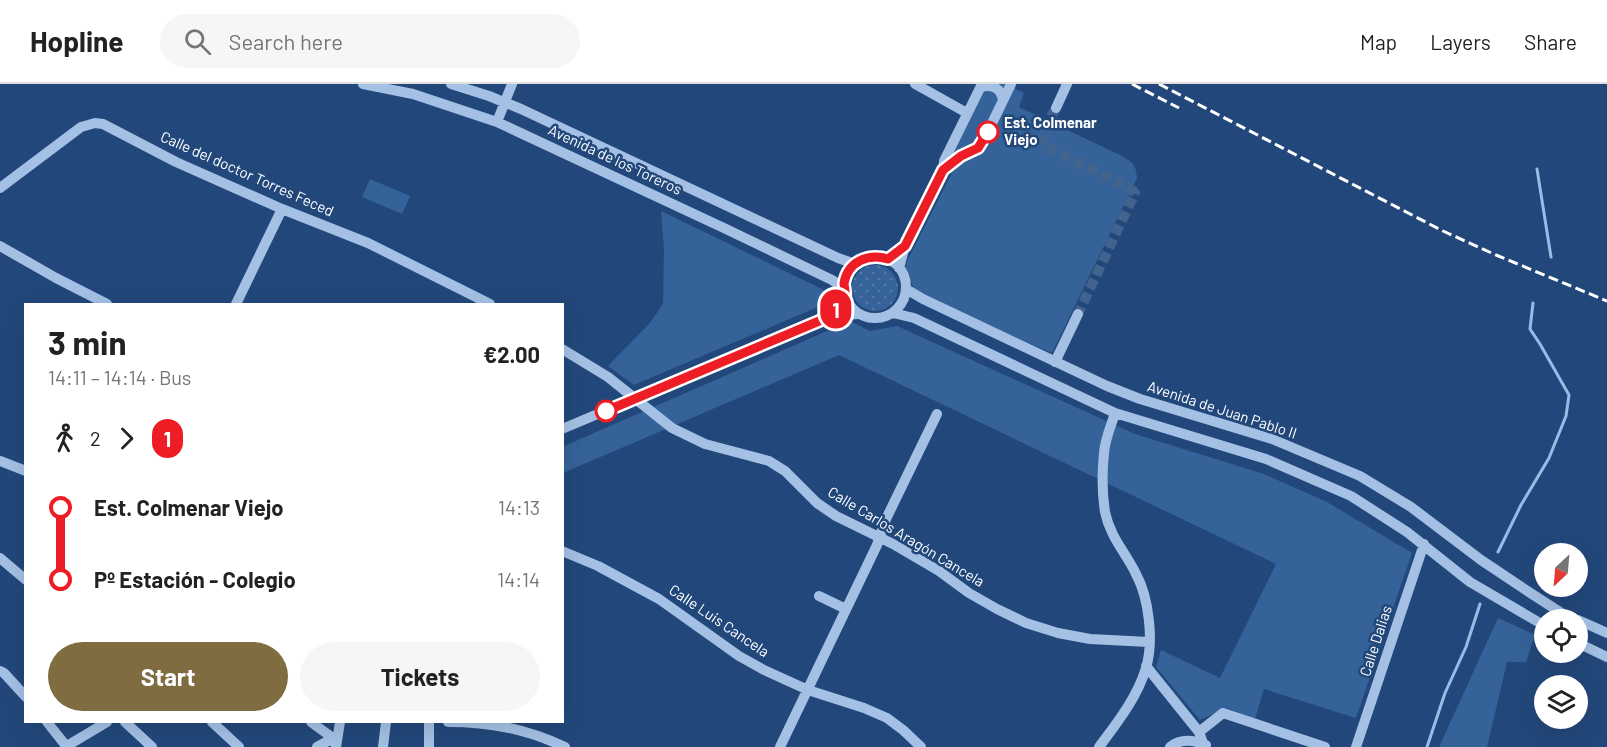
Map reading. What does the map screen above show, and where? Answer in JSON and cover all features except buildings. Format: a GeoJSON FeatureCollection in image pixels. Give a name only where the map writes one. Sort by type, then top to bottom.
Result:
{"type":"FeatureCollection","features":[{"type":"Feature","properties":{"kind":"street","name":"Avenida de los Toreros"},"geometry":{"type":"LineString","coordinates":[[363,84],[413,94],[497,122],[832,280],[845,292]]}},
{"type":"Feature","properties":{"kind":"street","name":"Avenida de los Toreros"},"geometry":{"type":"LineString","coordinates":[[451,84],[504,102],[855,264]]}},
{"type":"Feature","properties":{"kind":"street"},"geometry":{"type":"LineString","coordinates":[[497,122],[512,84]]}},
{"type":"Feature","properties":{"kind":"street"},"geometry":{"type":"LineString","coordinates":[[915,84],[967,113]]}},
{"type":"Feature","properties":{"kind":"street"},"geometry":{"type":"LineString","coordinates":[[943,170],[982,144],[1011,84]]}},
{"type":"Feature","properties":{"kind":"street"},"geometry":{"type":"LineString","coordinates":[[1056,108],[1068,84]]}},
{"type":"Feature","properties":{"kind":"street"},"geometry":{"type":"LineString","coordinates":[[899,268],[905,246],[981,86],[993,85],[1000,91],[1003,100]]}},
{"type":"Feature","properties":{"kind":"street","name":"Calle del doctor Torres Feced"},"geometry":{"type":"LineString","coordinates":[[0,188],[81,128],[98,123],[115,129],[176,162],[368,243],[488,303]]}},
{"type":"Feature","properties":{"kind":"street"},"geometry":{"type":"LineString","coordinates":[[236,303],[282,208]]}},
{"type":"Feature","properties":{"kind":"street"},"geometry":{"type":"LineString","coordinates":[[0,246],[105,303]]}},
{"type":"Feature","properties":{"kind":"street"},"geometry":{"type":"LineString","coordinates":[[888,259],[905,246]]}},
{"type":"Feature","properties":{"kind":"street"},"geometry":{"type":"LineString","coordinates":[[564,428],[831,316],[858,314],[876,319],[885,317],[901,305],[906,288],[906,281],[899,268],[888,259],[874,256],[855,264],[848,272],[845,292],[831,316]]}},
{"type":"Feature","properties":{"kind":"street","name":"Avenida de Juan Pablo II"},"geometry":{"type":"LineString","coordinates":[[906,288],[923,299],[1055,362],[1140,399],[1272,439],[1360,476],[1411,507],[1481,560],[1555,609]]}},
{"type":"Feature","properties":{"kind":"street"},"geometry":{"type":"LineString","coordinates":[[845,292],[848,303],[858,314]]}},
{"type":"Feature","properties":{"kind":"street"},"geometry":{"type":"LineString","coordinates":[[893,313],[914,318],[1115,413],[1266,459],[1351,496],[1407,531],[1470,582],[1534,620]]}},
{"type":"Feature","properties":{"kind":"street"},"geometry":{"type":"LineString","coordinates":[[1055,362],[1078,314]]}},
{"type":"Feature","properties":{"kind":"street"},"geometry":{"type":"LineString","coordinates":[[564,350],[608,377],[634,399]]}},
{"type":"Feature","properties":{"kind":"street","name":"Calle Carlos Aragón Cancela"},"geometry":{"type":"LineString","coordinates":[[634,399],[660,420],[685,435],[705,444],[769,460],[785,471],[817,503],[836,516],[879,537],[939,571],[969,593],[1026,623],[1058,633],[1090,639],[1149,642]]}},
{"type":"Feature","properties":{"kind":"street"},"geometry":{"type":"LineString","coordinates":[[1099,747],[1140,684],[1146,666],[1149,642],[1146,602],[1137,574],[1117,543],[1106,514],[1103,487],[1104,451],[1115,413]]}},
{"type":"Feature","properties":{"kind":"street"},"geometry":{"type":"LineString","coordinates":[[780,747],[937,414]]}},
{"type":"Feature","properties":{"kind":"street"},"geometry":{"type":"LineString","coordinates":[[1280,465],[1287,445]]}},
{"type":"Feature","properties":{"kind":"street"},"geometry":{"type":"LineString","coordinates":[[0,461],[24,470]]}},
{"type":"Feature","properties":{"kind":"street","name":"Calle Dalias"},"geometry":{"type":"LineString","coordinates":[[1356,747],[1424,544]]}},
{"type":"Feature","properties":{"kind":"street","name":"Calle Luis Cancela"},"geometry":{"type":"LineString","coordinates":[[564,552],[598,566],[651,594],[739,656],[764,670],[808,690],[887,718],[921,747]]}},
{"type":"Feature","properties":{"kind":"street"},"geometry":{"type":"LineString","coordinates":[[0,558],[24,578]]}},
{"type":"Feature","properties":{"kind":"street"},"geometry":{"type":"LineString","coordinates":[[819,596],[846,609]]}},
{"type":"Feature","properties":{"kind":"street","name":"Avenida de Juan Pablo II"},"geometry":{"type":"LineString","coordinates":[[1588,625],[1607,633]]}},
{"type":"Feature","properties":{"kind":"street"},"geometry":{"type":"LineString","coordinates":[[1588,648],[1607,657]]}},
{"type":"Feature","properties":{"kind":"street"},"geometry":{"type":"LineString","coordinates":[[1146,666],[1199,732],[1206,745]]}},
{"type":"Feature","properties":{"kind":"street"},"geometry":{"type":"LineString","coordinates":[[0,671],[24,695]]}},
{"type":"Feature","properties":{"kind":"street"},"geometry":{"type":"LineString","coordinates":[[1140,684],[1153,682],[1160,684]]}},
{"type":"Feature","properties":{"kind":"street"},"geometry":{"type":"LineString","coordinates":[[1199,732],[1223,713],[1325,747]]}},
{"type":"Feature","properties":{"kind":"street"},"geometry":{"type":"LineString","coordinates":[[48,723],[66,747],[105,723]]}},
{"type":"Feature","properties":{"kind":"street"},"geometry":{"type":"LineString","coordinates":[[126,723],[152,747]]}},
{"type":"Feature","properties":{"kind":"street"},"geometry":{"type":"LineString","coordinates":[[213,723],[239,747]]}},
{"type":"Feature","properties":{"kind":"street"},"geometry":{"type":"LineString","coordinates":[[312,723],[337,744]]}},
{"type":"Feature","properties":{"kind":"street"},"geometry":{"type":"LineString","coordinates":[[337,744],[340,723]]}},
{"type":"Feature","properties":{"kind":"street"},"geometry":{"type":"LineString","coordinates":[[383,747],[386,723]]}},
{"type":"Feature","properties":{"kind":"street"},"geometry":{"type":"LineString","coordinates":[[429,723],[429,747]]}},
{"type":"Feature","properties":{"kind":"street"},"geometry":{"type":"LineString","coordinates":[[481,723],[524,731],[565,747]]}},
{"type":"Feature","properties":{"kind":"street"},"geometry":{"type":"LineString","coordinates":[[1170,747],[1185,740],[1206,745]]}},
{"type":"Feature","properties":{"kind":"street"},"geometry":{"type":"LineString","coordinates":[[316,747],[328,741],[337,744]]}},
{"type":"Feature","properties":{"kind":"shaded area"},"geometry":{"type":"Polygon","coordinates":[[[985,84],[1007,84],[988,125],[974,144],[948,161],[985,84]]]}},
{"type":"Feature","properties":{"kind":"shaded area"},"geometry":{"type":"Polygon","coordinates":[[[1014,88],[1024,93],[1019,107],[1128,159],[1136,169],[1137,178],[1052,353],[987,325],[914,289],[905,268],[956,165],[977,154],[1014,88]]]}},
{"type":"Feature","properties":{"kind":"shaded area"},"geometry":{"type":"Polygon","coordinates":[[[370,179],[410,196],[402,214],[362,197],[370,179]]]}},
{"type":"Feature","properties":{"kind":"shaded area"},"geometry":{"type":"Polygon","coordinates":[[[661,211],[826,291],[825,304],[634,385],[608,366],[649,324],[663,304],[664,250],[661,211]]]}},
{"type":"Feature","properties":{"kind":"shaded area"},"geometry":{"type":"Polygon","coordinates":[[[880,265],[892,271],[897,279],[897,297],[892,305],[884,310],[870,311],[862,308],[855,301],[852,283],[855,275],[862,268],[880,265]]]}},
{"type":"Feature","properties":{"kind":"shaded area"},"geometry":{"type":"Polygon","coordinates":[[[850,321],[870,331],[897,326],[1135,434],[1264,474],[1327,502],[1412,553],[1356,718],[1264,689],[1255,719],[1226,708],[1200,720],[1156,667],[1161,650],[1220,678],[1276,564],[839,355],[564,473],[564,446],[850,321]]]}},
{"type":"Feature","properties":{"kind":"shaded area"},"geometry":{"type":"Polygon","coordinates":[[[1498,618],[1534,635],[1526,662],[1507,662],[1487,747],[1439,747],[1498,618]]]}},
{"type":"Feature","properties":{"kind":"waterway"},"geometry":{"type":"LineString","coordinates":[[1537,169],[1551,257]]}},
{"type":"Feature","properties":{"kind":"waterway"},"geometry":{"type":"LineString","coordinates":[[1498,552],[1521,505],[1549,458],[1566,416],[1569,395],[1530,329],[1533,303]]}},
{"type":"Feature","properties":{"kind":"waterway"},"geometry":{"type":"LineString","coordinates":[[1427,747],[1445,693],[1466,647],[1480,604]]}},
{"type":"Feature","properties":{"kind":"tunnel"},"geometry":{"type":"LineString","coordinates":[[1056,108],[1044,131],[1043,145],[1130,188],[1135,193],[1078,314]]}},
{"type":"Feature","properties":{"kind":"railway"},"geometry":{"type":"LineString","coordinates":[[1132,84],[1179,108]]}},
{"type":"Feature","properties":{"kind":"railway"},"geometry":{"type":"LineString","coordinates":[[1159,84],[1443,231],[1607,301]]}},
{"type":"Feature","properties":{"kind":"bus line","name":"1"},"geometry":{"type":"LineString","coordinates":[[606,411],[831,316],[845,296],[844,282],[851,268],[867,257],[888,259],[905,246],[943,170],[961,156],[978,148],[988,132]]}},
{"type":"Feature","properties":{"kind":"place","name":"Est. Colmenar Viejo"},"geometry":{"type":"Point","coordinates":[988,132]}}]}
